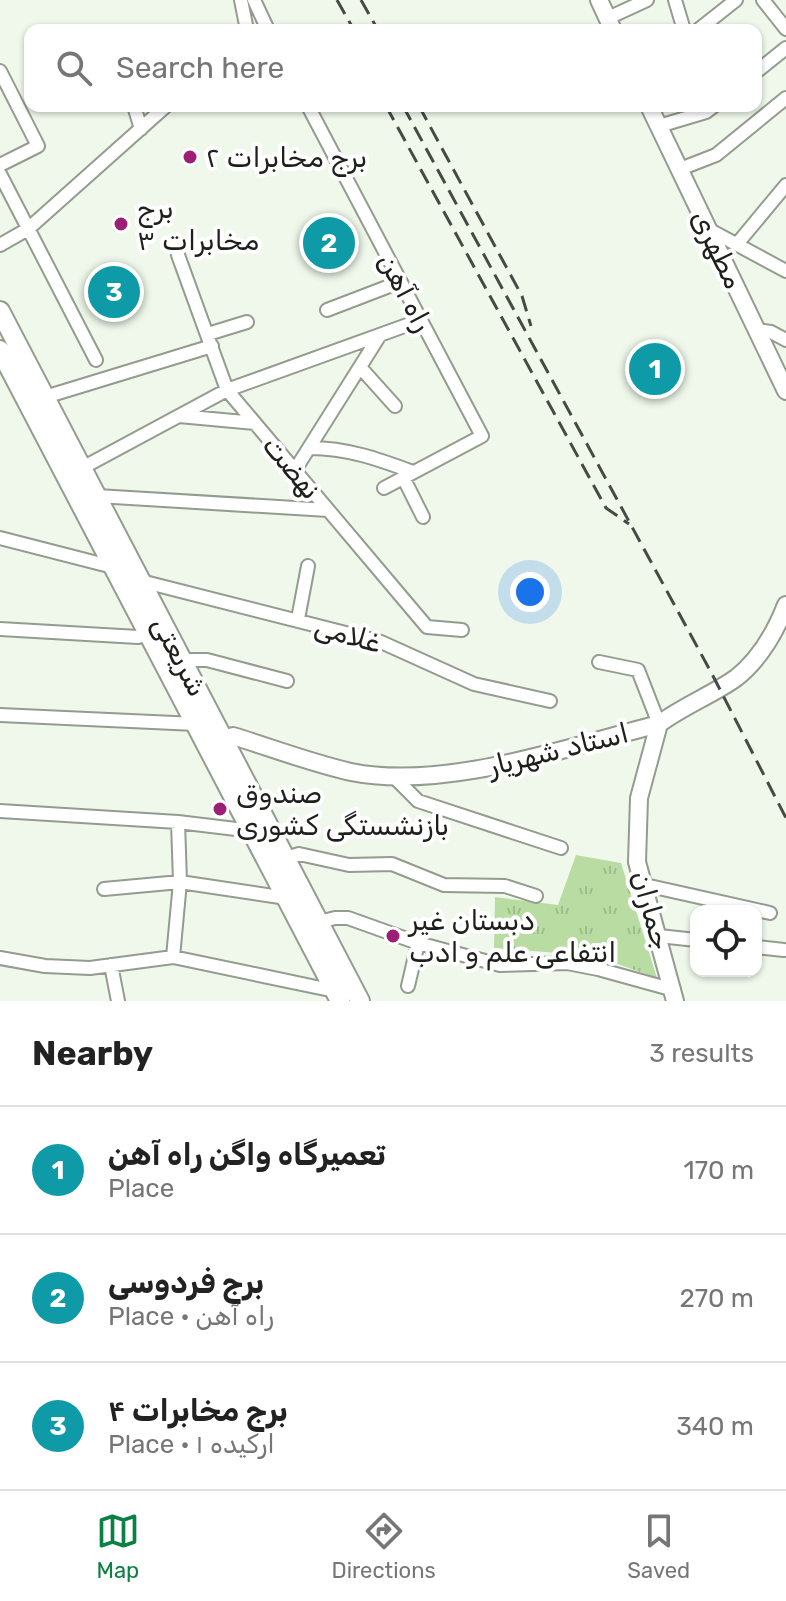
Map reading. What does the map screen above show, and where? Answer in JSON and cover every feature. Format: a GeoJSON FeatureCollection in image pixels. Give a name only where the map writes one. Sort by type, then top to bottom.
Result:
{"type":"FeatureCollection","features":[{"type":"Feature","properties":{"kind":"main road","name":"شریعتی"},"geometry":{"type":"LineString","coordinates":[[0,311],[360,1001]]}},
{"type":"Feature","properties":{"kind":"main road","name":"شریعتی"},"geometry":{"type":"LineString","coordinates":[[0,350],[338,996]]}},
{"type":"Feature","properties":{"kind":"street"},"geometry":{"type":"LineString","coordinates":[[241,0],[248,24]]}},
{"type":"Feature","properties":{"kind":"street"},"geometry":{"type":"LineString","coordinates":[[254,0],[265,24]]}},
{"type":"Feature","properties":{"kind":"street"},"geometry":{"type":"LineString","coordinates":[[599,0],[611,24],[647,0]]}},
{"type":"Feature","properties":{"kind":"street"},"geometry":{"type":"LineString","coordinates":[[675,0],[682,24]]}},
{"type":"Feature","properties":{"kind":"street"},"geometry":{"type":"LineString","coordinates":[[706,24],[736,0]]}},
{"type":"Feature","properties":{"kind":"street"},"geometry":{"type":"LineString","coordinates":[[763,0],[786,29]]}},
{"type":"Feature","properties":{"kind":"street"},"geometry":{"type":"LineString","coordinates":[[762,67],[786,48]]}},
{"type":"Feature","properties":{"kind":"street"},"geometry":{"type":"LineString","coordinates":[[0,71],[38,146],[0,165]]}},
{"type":"Feature","properties":{"kind":"street"},"geometry":{"type":"LineString","coordinates":[[680,169],[716,155],[786,98]]}},
{"type":"Feature","properties":{"kind":"street"},"geometry":{"type":"LineString","coordinates":[[136,112],[141,129]]}},
{"type":"Feature","properties":{"kind":"street"},"geometry":{"type":"LineString","coordinates":[[0,245],[28,229],[159,112]]}},
{"type":"Feature","properties":{"kind":"street","name":"راه آهن"},"geometry":{"type":"LineString","coordinates":[[311,112],[482,436],[408,474]]}},
{"type":"Feature","properties":{"kind":"street","name":"مطهری"},"geometry":{"type":"LineString","coordinates":[[652,112],[786,391]]}},
{"type":"Feature","properties":{"kind":"street"},"geometry":{"type":"LineString","coordinates":[[659,126],[697,112]]}},
{"type":"Feature","properties":{"kind":"street"},"geometry":{"type":"LineString","coordinates":[[0,174],[96,360]]}},
{"type":"Feature","properties":{"kind":"street"},"geometry":{"type":"LineString","coordinates":[[737,244],[786,185]]}},
{"type":"Feature","properties":{"kind":"street"},"geometry":{"type":"LineString","coordinates":[[708,229],[786,271]]}},
{"type":"Feature","properties":{"kind":"street","name":"نهضت"},"geometry":{"type":"LineString","coordinates":[[178,255],[227,390],[427,627],[462,630]]}},
{"type":"Feature","properties":{"kind":"street"},"geometry":{"type":"LineString","coordinates":[[327,310],[400,282]]}},
{"type":"Feature","properties":{"kind":"street"},"geometry":{"type":"LineString","coordinates":[[82,468],[227,390],[421,320]]}},
{"type":"Feature","properties":{"kind":"street"},"geometry":{"type":"LineString","coordinates":[[45,397],[210,340],[247,322]]}},
{"type":"Feature","properties":{"kind":"street"},"geometry":{"type":"LineString","coordinates":[[757,330],[771,332],[786,340]]}},
{"type":"Feature","properties":{"kind":"street"},"geometry":{"type":"LineString","coordinates":[[295,470],[380,335]]}},
{"type":"Feature","properties":{"kind":"street"},"geometry":{"type":"LineString","coordinates":[[360,367],[395,406]]}},
{"type":"Feature","properties":{"kind":"street"},"geometry":{"type":"LineString","coordinates":[[179,416],[255,423]]}},
{"type":"Feature","properties":{"kind":"street"},"geometry":{"type":"LineString","coordinates":[[310,448],[331,448],[367,455],[408,474],[423,517]]}},
{"type":"Feature","properties":{"kind":"street"},"geometry":{"type":"LineString","coordinates":[[384,488],[408,474]]}},
{"type":"Feature","properties":{"kind":"street"},"geometry":{"type":"LineString","coordinates":[[97,496],[328,510]]}},
{"type":"Feature","properties":{"kind":"street"},"geometry":{"type":"LineString","coordinates":[[0,538],[113,567]]}},
{"type":"Feature","properties":{"kind":"street"},"geometry":{"type":"LineString","coordinates":[[298,619],[308,566]]}},
{"type":"Feature","properties":{"kind":"street","name":"غلامی"},"geometry":{"type":"LineString","coordinates":[[141,581],[381,642],[474,684],[550,701]]}},
{"type":"Feature","properties":{"kind":"street"},"geometry":{"type":"LineString","coordinates":[[599,662],[638,670],[659,724],[681,708],[733,680],[749,666],[773,636],[786,605]]}},
{"type":"Feature","properties":{"kind":"street"},"geometry":{"type":"LineString","coordinates":[[0,629],[138,637],[148,634]]}},
{"type":"Feature","properties":{"kind":"street"},"geometry":{"type":"LineString","coordinates":[[182,660],[207,660],[287,681]]}},
{"type":"Feature","properties":{"kind":"street"},"geometry":{"type":"LineString","coordinates":[[0,715],[196,724]]}},
{"type":"Feature","properties":{"kind":"street","name":"استاد شهریار"},"geometry":{"type":"LineString","coordinates":[[224,739],[233,736],[352,772],[392,775],[459,773],[659,724]]}},
{"type":"Feature","properties":{"kind":"street","name":"جماران"},"geometry":{"type":"LineString","coordinates":[[659,724],[639,798],[637,862],[674,996]]}},
{"type":"Feature","properties":{"kind":"street"},"geometry":{"type":"LineString","coordinates":[[392,775],[418,801],[561,848]]}},
{"type":"Feature","properties":{"kind":"street"},"geometry":{"type":"LineString","coordinates":[[0,811],[178,822],[244,830],[253,835]]}},
{"type":"Feature","properties":{"kind":"street"},"geometry":{"type":"LineString","coordinates":[[173,957],[180,882],[178,822]]}},
{"type":"Feature","properties":{"kind":"street"},"geometry":{"type":"LineString","coordinates":[[286,858],[299,854],[349,865],[392,864],[444,885],[505,886],[536,896]]}},
{"type":"Feature","properties":{"kind":"street"},"geometry":{"type":"LineString","coordinates":[[104,889],[180,882],[280,897],[288,902]]}},
{"type":"Feature","properties":{"kind":"street"},"geometry":{"type":"LineString","coordinates":[[645,885],[770,913]]}},
{"type":"Feature","properties":{"kind":"street"},"geometry":{"type":"LineString","coordinates":[[319,922],[348,918],[418,943],[500,965],[567,963],[598,969],[674,996]]}},
{"type":"Feature","properties":{"kind":"street"},"geometry":{"type":"LineString","coordinates":[[659,936],[690,939]]}},
{"type":"Feature","properties":{"kind":"street"},"geometry":{"type":"LineString","coordinates":[[408,986],[418,943]]}},
{"type":"Feature","properties":{"kind":"street"},"geometry":{"type":"LineString","coordinates":[[762,948],[784,950]]}},
{"type":"Feature","properties":{"kind":"street"},"geometry":{"type":"LineString","coordinates":[[0,958],[45,966],[90,968],[173,957],[338,996]]}},
{"type":"Feature","properties":{"kind":"street"},"geometry":{"type":"LineString","coordinates":[[111,965],[118,1001]]}},
{"type":"Feature","properties":{"kind":"green space"},"geometry":{"type":"Polygon","coordinates":[[[576,855],[621,863],[657,978],[595,956],[494,948],[495,897],[558,905],[576,855]]]}},
{"type":"Feature","properties":{"kind":"railway"},"geometry":{"type":"LineString","coordinates":[[337,0],[351,24]]}},
{"type":"Feature","properties":{"kind":"railway"},"geometry":{"type":"LineString","coordinates":[[361,0],[375,24]]}},
{"type":"Feature","properties":{"kind":"railway"},"geometry":{"type":"LineString","coordinates":[[389,112],[606,508],[629,524]]}},
{"type":"Feature","properties":{"kind":"railway"},"geometry":{"type":"LineString","coordinates":[[406,112],[712,674],[786,818]]}},
{"type":"Feature","properties":{"kind":"railway"},"geometry":{"type":"LineString","coordinates":[[422,112],[522,296],[531,326]]}},
{"type":"Feature","properties":{"kind":"place","name":"برج مخابرات ۲"},"geometry":{"type":"Point","coordinates":[190,157]}},
{"type":"Feature","properties":{"kind":"place","name":"برج مخابرات ۳"},"geometry":{"type":"Point","coordinates":[121,224]}},
{"type":"Feature","properties":{"kind":"place","name":"برج فردوسی"},"geometry":{"type":"Point","coordinates":[329,243]}},
{"type":"Feature","properties":{"kind":"place","name":"برج مخابرات ۴"},"geometry":{"type":"Point","coordinates":[114,292]}},
{"type":"Feature","properties":{"kind":"place","name":"تعمیرگاه واگن راه آهن"},"geometry":{"type":"Point","coordinates":[655,369]}},
{"type":"Feature","properties":{"kind":"place","name":"صندوق بازنشستگی کشوری"},"geometry":{"type":"Point","coordinates":[220,809]}},
{"type":"Feature","properties":{"kind":"place","name":"دبستان غیر انتفاعی علم و ادب"},"geometry":{"type":"Point","coordinates":[393,936]}}]}
